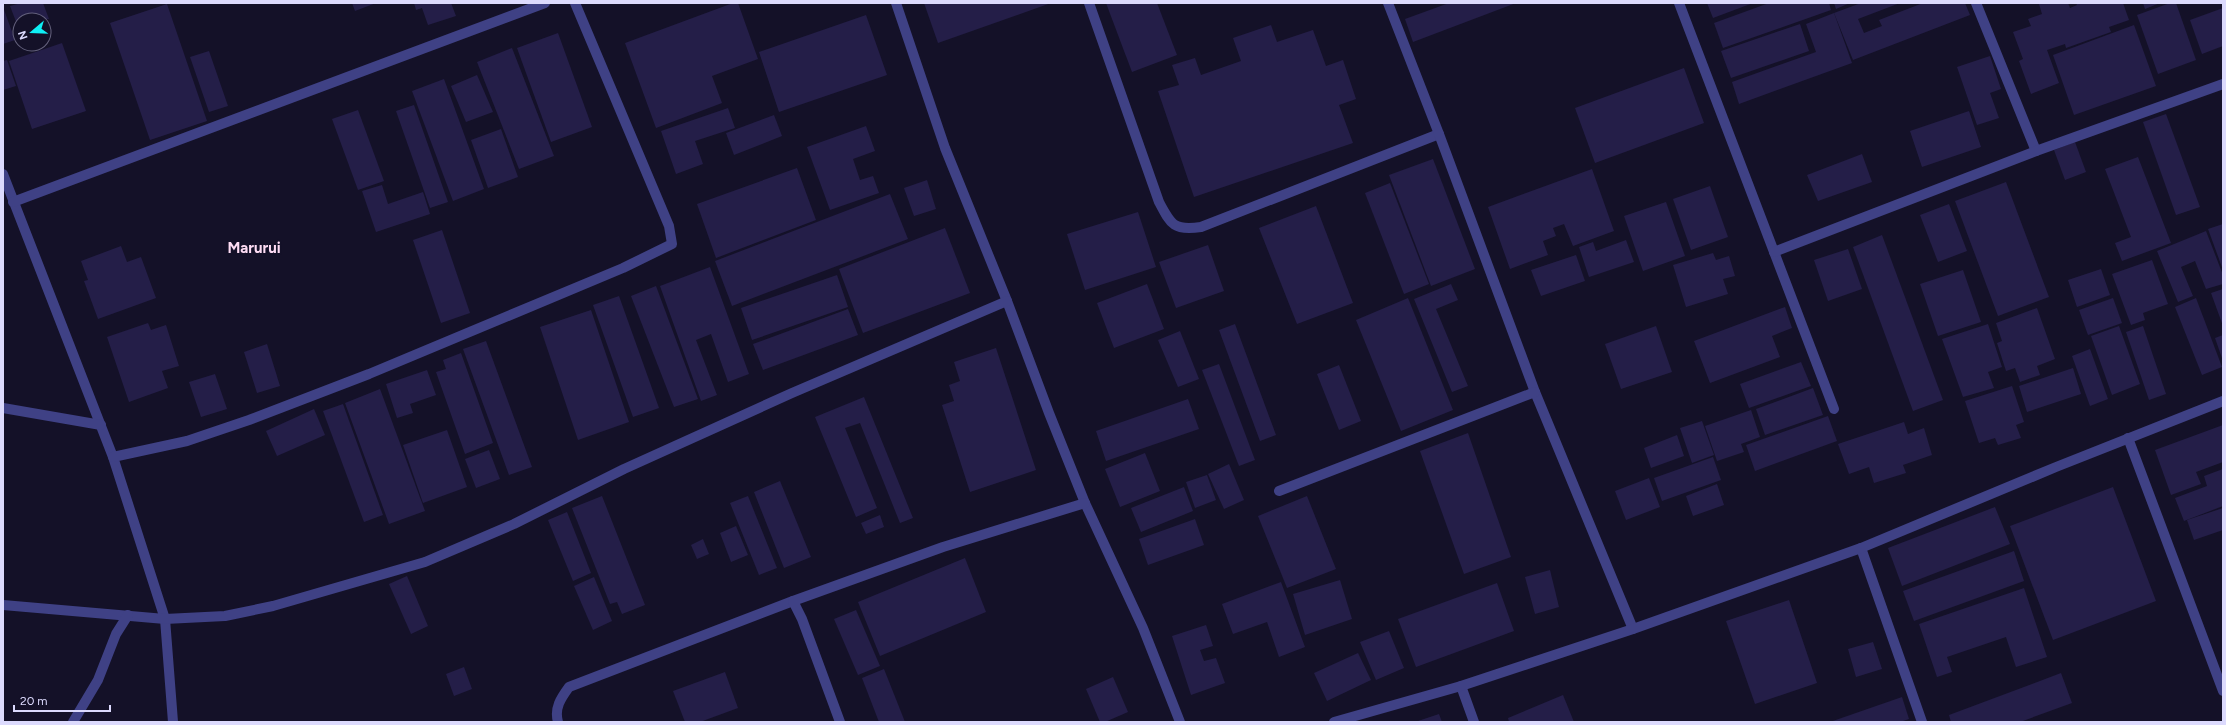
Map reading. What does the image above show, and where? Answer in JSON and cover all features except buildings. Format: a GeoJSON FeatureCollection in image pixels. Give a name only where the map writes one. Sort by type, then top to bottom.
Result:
{"type":"FeatureCollection","features":[{"type":"Feature","properties":{"kind":"street"},"geometry":{"type":"LineString","coordinates":[[13,202],[545,3]]}},
{"type":"Feature","properties":{"kind":"street"},"geometry":{"type":"LineString","coordinates":[[113,457],[187,441],[249,420],[370,374],[623,268],[672,244],[668,226],[575,3]]}},
{"type":"Feature","properties":{"kind":"street"},"geometry":{"type":"LineString","coordinates":[[896,3],[945,148],[1008,301],[1049,413],[1086,503],[1143,628],[1180,722]]}},
{"type":"Feature","properties":{"kind":"street"},"geometry":{"type":"LineString","coordinates":[[1089,3],[1159,202],[1172,224],[1184,230],[1201,227],[1439,134]]}},
{"type":"Feature","properties":{"kind":"street"},"geometry":{"type":"LineString","coordinates":[[1388,3],[1439,134],[1535,392],[1633,629]]}},
{"type":"Feature","properties":{"kind":"street"},"geometry":{"type":"LineString","coordinates":[[1679,3],[1834,409]]}},
{"type":"Feature","properties":{"kind":"street"},"geometry":{"type":"LineString","coordinates":[[1976,3],[2036,151]]}},
{"type":"Feature","properties":{"kind":"street"},"geometry":{"type":"LineString","coordinates":[[1774,252],[2036,151],[2223,84]]}},
{"type":"Feature","properties":{"kind":"street"},"geometry":{"type":"LineString","coordinates":[[3,174],[113,457],[165,619],[173,722]]}},
{"type":"Feature","properties":{"kind":"street"},"geometry":{"type":"LineString","coordinates":[[3,605],[165,619],[225,616],[273,606],[425,562],[514,524],[624,470],[792,393],[1008,301]]}},
{"type":"Feature","properties":{"kind":"street"},"geometry":{"type":"LineString","coordinates":[[1279,491],[1535,392]]}},
{"type":"Feature","properties":{"kind":"street"},"geometry":{"type":"LineString","coordinates":[[1334,722],[1461,686],[1633,629],[1861,548],[2128,438],[2223,401]]}},
{"type":"Feature","properties":{"kind":"street"},"geometry":{"type":"LineString","coordinates":[[3,408],[101,425]]}},
{"type":"Feature","properties":{"kind":"street"},"geometry":{"type":"LineString","coordinates":[[2128,438],[2223,691]]}},
{"type":"Feature","properties":{"kind":"street"},"geometry":{"type":"LineString","coordinates":[[558,722],[556,716],[559,700],[569,688],[793,601],[943,547],[1086,503]]}},
{"type":"Feature","properties":{"kind":"street"},"geometry":{"type":"LineString","coordinates":[[1861,548],[1922,722]]}},
{"type":"Feature","properties":{"kind":"street"},"geometry":{"type":"LineString","coordinates":[[793,601],[802,619],[840,722]]}},
{"type":"Feature","properties":{"kind":"street"},"geometry":{"type":"LineString","coordinates":[[74,722],[98,680],[116,634],[128,615]]}},
{"type":"Feature","properties":{"kind":"street"},"geometry":{"type":"LineString","coordinates":[[1461,686],[1474,722]]}},
{"type":"Feature","properties":{"kind":"district","name":"Marurui"},"geometry":{"type":"Point","coordinates":[254,248]}}]}
